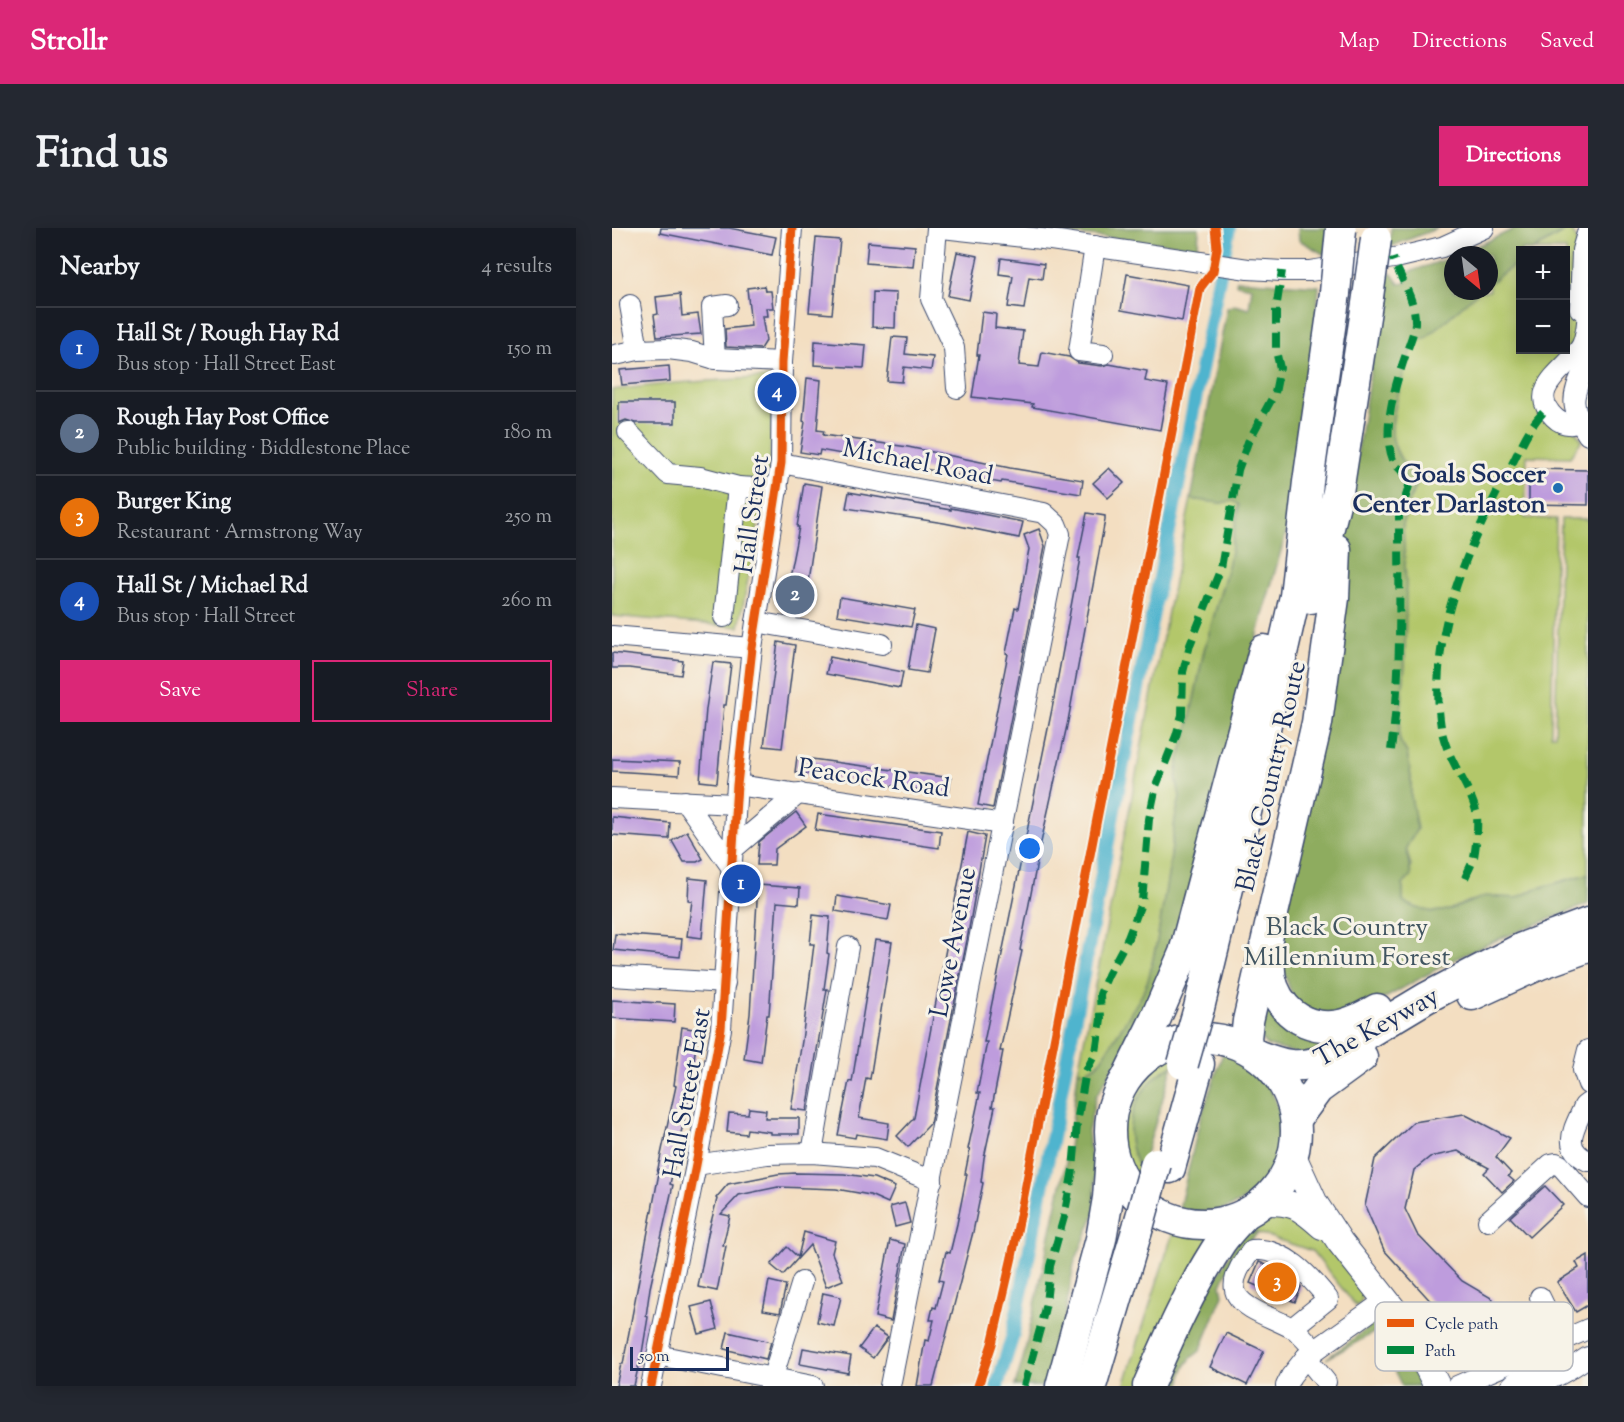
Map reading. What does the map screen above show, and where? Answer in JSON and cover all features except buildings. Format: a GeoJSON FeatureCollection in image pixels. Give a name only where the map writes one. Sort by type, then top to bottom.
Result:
{"type":"FeatureCollection","features":[{"type":"Feature","properties":{"kind":"highway","name":"Black Country Route"},"geometry":{"type":"LineString","coordinates":[[1206,1008],[1242,832],[1293,607],[1335,293],[1341,229]]}},
{"type":"Feature","properties":{"kind":"highway","name":"Black Country Route"},"geometry":{"type":"LineString","coordinates":[[1106,1386],[1146,1226],[1206,1008],[1256,845],[1311,596],[1338,492],[1376,233]]}},
{"type":"Feature","properties":{"kind":"highway"},"geometry":{"type":"LineString","coordinates":[[1254,1208],[1220,1222],[1196,1224],[1173,1219],[1156,1212],[1136,1196],[1126,1184],[1116,1165],[1110,1126],[1119,1090],[1155,1020],[1184,953],[1308,482]]}},
{"type":"Feature","properties":{"kind":"highway"},"geometry":{"type":"LineString","coordinates":[[1253,1052],[1246,1038],[1248,1021],[1317,723],[1334,598],[1338,492]]}},
{"type":"Feature","properties":{"kind":"highway"},"geometry":{"type":"LineString","coordinates":[[1274,912],[1269,967],[1272,986],[1283,1007],[1298,1018],[1324,1026],[1336,1026],[1366,1015],[1440,975],[1483,957],[1522,948]]}},
{"type":"Feature","properties":{"kind":"highway","name":"The Keyway"},"geometry":{"type":"LineString","coordinates":[[1253,1052],[1285,1066],[1322,1061],[1426,998],[1522,948],[1588,923]]}},
{"type":"Feature","properties":{"kind":"highway","name":"The Keyway"},"geometry":{"type":"LineString","coordinates":[[1296,1119],[1318,1089],[1363,1056],[1481,991],[1540,964],[1588,947]]}},
{"type":"Feature","properties":{"kind":"highway"},"geometry":{"type":"LineString","coordinates":[[1128,1075],[1149,1054],[1186,1039],[1214,1038],[1237,1044],[1253,1052],[1278,1074],[1286,1088],[1296,1119],[1293,1156],[1282,1180],[1222,1240],[1197,1281],[1148,1386]]}},
{"type":"Feature","properties":{"kind":"highway"},"geometry":{"type":"LineString","coordinates":[[1061,1386],[1101,1239],[1108,1198],[1112,1149]]}},
{"type":"Feature","properties":{"kind":"highway","name":"Black Country Route"},"geometry":{"type":"LineString","coordinates":[[1090,1386],[1146,1226]]}},
{"type":"Feature","properties":{"kind":"main road"},"geometry":{"type":"LineString","coordinates":[[1293,1156],[1315,1204],[1340,1242],[1386,1300]]}},
{"type":"Feature","properties":{"kind":"main road"},"geometry":{"type":"LineString","coordinates":[[1254,1208],[1284,1202],[1297,1206],[1340,1242]]}},
{"type":"Feature","properties":{"kind":"main road"},"geometry":{"type":"LineString","coordinates":[[1429,1371],[1437,1386]]}},
{"type":"Feature","properties":{"kind":"street","name":"Hall Street"},"geometry":{"type":"LineString","coordinates":[[735,804],[752,648],[781,463],[782,362],[792,228]]}},
{"type":"Feature","properties":{"kind":"street"},"geometry":{"type":"LineString","coordinates":[[937,228],[931,299],[954,348],[957,388]]}},
{"type":"Feature","properties":{"kind":"street"},"geometry":{"type":"LineString","coordinates":[[942,228],[1052,234],[1095,246],[1248,269],[1310,271],[1442,248],[1484,228]]}},
{"type":"Feature","properties":{"kind":"street"},"geometry":{"type":"LineString","coordinates":[[1584,338],[1580,310],[1582,250],[1588,230]]}},
{"type":"Feature","properties":{"kind":"street"},"geometry":{"type":"LineString","coordinates":[[1095,246],[1079,351],[1103,354]]}},
{"type":"Feature","properties":{"kind":"street"},"geometry":{"type":"LineString","coordinates":[[1584,417],[1561,422],[1552,415],[1545,401],[1546,392],[1555,373],[1573,357],[1584,338],[1588,294]]}},
{"type":"Feature","properties":{"kind":"street"},"geometry":{"type":"LineString","coordinates":[[630,305],[638,350]]}},
{"type":"Feature","properties":{"kind":"street"},"geometry":{"type":"LineString","coordinates":[[715,359],[712,307],[727,305]]}},
{"type":"Feature","properties":{"kind":"street"},"geometry":{"type":"LineString","coordinates":[[615,355],[638,350],[668,349],[692,352],[715,359],[782,362]]}},
{"type":"Feature","properties":{"kind":"street"},"geometry":{"type":"LineString","coordinates":[[1588,359],[1584,417],[1588,442]]}},
{"type":"Feature","properties":{"kind":"street"},"geometry":{"type":"LineString","coordinates":[[628,432],[668,474],[700,477],[738,487],[778,489]]}},
{"type":"Feature","properties":{"kind":"street","name":"Michael Road"},"geometry":{"type":"LineString","coordinates":[[781,463],[1044,513]]}},
{"type":"Feature","properties":{"kind":"street"},"geometry":{"type":"LineString","coordinates":[[724,617],[738,487]]}},
{"type":"Feature","properties":{"kind":"street","name":"Lowe Avenue"},"geometry":{"type":"LineString","coordinates":[[890,1386],[1060,534],[1056,524],[1044,513]]}},
{"type":"Feature","properties":{"kind":"street"},"geometry":{"type":"LineString","coordinates":[[756,622],[882,644]]}},
{"type":"Feature","properties":{"kind":"street"},"geometry":{"type":"LineString","coordinates":[[612,636],[752,648]]}},
{"type":"Feature","properties":{"kind":"street","name":"Peacock Road"},"geometry":{"type":"LineString","coordinates":[[737,784],[1003,824]]}},
{"type":"Feature","properties":{"kind":"street"},"geometry":{"type":"LineString","coordinates":[[686,801],[732,858],[799,793]]}},
{"type":"Feature","properties":{"kind":"street"},"geometry":{"type":"LineString","coordinates":[[612,798],[735,804]]}},
{"type":"Feature","properties":{"kind":"street","name":"Hall Street East"},"geometry":{"type":"LineString","coordinates":[[651,1386],[721,1029],[735,804]]}},
{"type":"Feature","properties":{"kind":"street"},"geometry":{"type":"LineString","coordinates":[[812,1154],[848,947]]}},
{"type":"Feature","properties":{"kind":"street"},"geometry":{"type":"LineString","coordinates":[[612,976],[725,983]]}},
{"type":"Feature","properties":{"kind":"street"},"geometry":{"type":"LineString","coordinates":[[1588,1050],[1583,1070],[1588,1084]]}},
{"type":"Feature","properties":{"kind":"street"},"geometry":{"type":"LineString","coordinates":[[1588,1103],[1584,1106],[1570,1140],[1574,1150],[1588,1161]]}},
{"type":"Feature","properties":{"kind":"street"},"geometry":{"type":"LineString","coordinates":[[696,1165],[767,1154],[875,1158],[932,1180]]}},
{"type":"Feature","properties":{"kind":"street"},"geometry":{"type":"LineString","coordinates":[[1488,1221],[1551,1164],[1560,1165],[1588,1197]]}},
{"type":"Feature","properties":{"kind":"street"},"geometry":{"type":"LineString","coordinates":[[1292,1328],[1328,1299],[1313,1281],[1292,1263],[1270,1252],[1260,1249],[1252,1250],[1244,1259],[1233,1280],[1237,1298],[1304,1337],[1310,1354],[1326,1382]]}},
{"type":"Feature","properties":{"kind":"street"},"geometry":{"type":"LineString","coordinates":[[771,1382],[802,1282]]}},
{"type":"Feature","properties":{"kind":"street"},"geometry":{"type":"LineString","coordinates":[[1540,1298],[1542,1302]]}},
{"type":"Feature","properties":{"kind":"street"},"geometry":{"type":"LineString","coordinates":[[1286,1386],[1291,1376],[1310,1354],[1375,1308]]}},
{"type":"Feature","properties":{"kind":"street"},"geometry":{"type":"LineString","coordinates":[[1573,1335],[1588,1329]]}},
{"type":"Feature","properties":{"kind":"street"},"geometry":{"type":"LineString","coordinates":[[657,1355],[771,1382],[813,1386]]}},
{"type":"Feature","properties":{"kind":"street"},"geometry":{"type":"LineString","coordinates":[[1573,1366],[1588,1357]]}},
{"type":"Feature","properties":{"kind":"street"},"geometry":{"type":"LineString","coordinates":[[1457,1386],[1480,1381],[1500,1371]]}},
{"type":"Feature","properties":{"kind":"street"},"geometry":{"type":"LineString","coordinates":[[1511,1386],[1518,1379],[1553,1378],[1565,1371]]}},
{"type":"Feature","properties":{"kind":"green space"},"geometry":{"type":"Polygon","coordinates":[[[1062,228],[1199,228],[1198,247],[1061,233],[1062,228]]]}},
{"type":"Feature","properties":{"kind":"green space"},"geometry":{"type":"Polygon","coordinates":[[[1298,228],[1328,228],[1325,255],[1299,240],[1298,228]]]}},
{"type":"Feature","properties":{"kind":"green space"},"geometry":{"type":"Polygon","coordinates":[[[1391,228],[1438,228],[1389,247],[1391,228]]]}},
{"type":"Feature","properties":{"kind":"green space"},"geometry":{"type":"Polygon","coordinates":[[[1516,228],[1569,228],[1540,246],[1516,246],[1516,264],[1498,277],[1498,246],[1477,246],[1516,228]]]}},
{"type":"Feature","properties":{"kind":"green space"},"geometry":{"type":"Polygon","coordinates":[[[1570,228],[1577,240],[1576,338],[1570,347],[1570,246],[1541,246],[1570,228]]]}},
{"type":"Feature","properties":{"kind":"green space","name":"Black Country Millennium Forest"},"geometry":{"type":"Polygon","coordinates":[[[1444,260],[1444,300],[1469,300],[1427,337],[1418,341],[1414,347],[1401,384],[1392,423],[1394,445],[1404,464],[1418,479],[1408,502],[1403,525],[1406,584],[1405,664],[1399,734],[1407,753],[1417,829],[1406,848],[1411,875],[1403,885],[1403,902],[1433,912],[1449,910],[1485,896],[1517,898],[1535,889],[1588,874],[1588,904],[1453,960],[1346,1018],[1297,1009],[1276,950],[1343,555],[1386,274],[1392,274],[1399,284],[1406,283],[1406,273],[1444,260]]]}},
{"type":"Feature","properties":{"kind":"green space"},"geometry":{"type":"Polygon","coordinates":[[[1516,264],[1516,354],[1565,354],[1543,388],[1582,440],[1570,457],[1527,456],[1525,518],[1556,519],[1551,735],[1555,735],[1561,519],[1588,519],[1588,874],[1535,889],[1517,898],[1470,901],[1449,910],[1433,912],[1403,902],[1403,885],[1411,866],[1406,848],[1411,837],[1411,777],[1407,753],[1399,734],[1405,664],[1403,525],[1408,502],[1417,485],[1396,448],[1392,427],[1400,386],[1409,358],[1418,341],[1427,337],[1469,300],[1498,300],[1498,277],[1516,264]]]}},
{"type":"Feature","properties":{"kind":"green space","name":"Black Country Millennium Forest"},"geometry":{"type":"Polygon","coordinates":[[[1237,280],[1319,286],[1314,358],[1297,495],[1268,596],[1179,936],[1126,1047],[1096,1096],[1088,1131],[1090,1152],[1095,1169],[1095,1213],[1074,1264],[1050,1386],[1015,1386],[1024,1355],[1069,1148],[1078,1070],[1086,1071],[1097,1065],[1142,995],[1149,977],[1157,941],[1180,797],[1176,777],[1179,760],[1204,651],[1229,563],[1239,505],[1233,501],[1221,503],[1191,499],[1227,308],[1234,305],[1249,309],[1252,287],[1236,284],[1237,280]]]}},
{"type":"Feature","properties":{"kind":"green space"},"geometry":{"type":"Polygon","coordinates":[[[773,377],[770,463],[739,627],[612,616],[612,390],[676,383],[773,377]]]}},
{"type":"Feature","properties":{"kind":"green space"},"geometry":{"type":"Polygon","coordinates":[[[1191,499],[1221,503],[1233,501],[1239,504],[1229,563],[1204,651],[1179,760],[1176,777],[1180,797],[1157,941],[1149,977],[1142,995],[1097,1065],[1086,1071],[1078,1070],[1162,642],[1191,499]]]}},
{"type":"Feature","properties":{"kind":"green space"},"geometry":{"type":"Polygon","coordinates":[[[1267,993],[1338,1033],[1308,1057],[1266,1045],[1261,1037],[1267,993]]]}},
{"type":"Feature","properties":{"kind":"green space"},"geometry":{"type":"Polygon","coordinates":[[[1176,1052],[1173,1065],[1149,1085],[1134,1111],[1131,1141],[1134,1156],[1141,1171],[1136,1187],[1127,1171],[1118,1136],[1122,1106],[1137,1080],[1148,1069],[1161,1059],[1176,1052]]]}},
{"type":"Feature","properties":{"kind":"green space"},"geometry":{"type":"Polygon","coordinates":[[[1223,1053],[1254,1071],[1273,1096],[1281,1125],[1278,1154],[1265,1180],[1244,1200],[1215,1211],[1179,1209],[1200,1120],[1223,1053]]]}},
{"type":"Feature","properties":{"kind":"green space"},"geometry":{"type":"Polygon","coordinates":[[[1173,1065],[1141,1171],[1130,1141],[1133,1111],[1148,1085],[1173,1065]]]}},
{"type":"Feature","properties":{"kind":"green space"},"geometry":{"type":"Polygon","coordinates":[[[1282,1214],[1309,1226],[1335,1255],[1358,1284],[1362,1294],[1361,1303],[1356,1306],[1312,1251],[1243,1230],[1261,1219],[1282,1214]]]}},
{"type":"Feature","properties":{"kind":"green space"},"geometry":{"type":"Polygon","coordinates":[[[1227,1226],[1143,1386],[1124,1386],[1174,1229],[1199,1231],[1227,1226]]]}},
{"type":"Feature","properties":{"kind":"green space"},"geometry":{"type":"Polygon","coordinates":[[[1243,1230],[1258,1233],[1239,1250],[1224,1278],[1221,1285],[1223,1295],[1200,1351],[1191,1358],[1182,1373],[1181,1386],[1156,1386],[1243,1230]]]}},
{"type":"Feature","properties":{"kind":"green space"},"geometry":{"type":"Polygon","coordinates":[[[1372,1325],[1375,1325],[1375,1332],[1326,1359],[1372,1325]]]}},
{"type":"Feature","properties":{"kind":"green space"},"geometry":{"type":"Polygon","coordinates":[[[1394,1371],[1412,1371],[1421,1386],[1402,1386],[1394,1371]]]}},
{"type":"Feature","properties":{"kind":"waterway"},"geometry":{"type":"LineString","coordinates":[[997,1386],[1012,1338],[1229,228]]}},
{"type":"Feature","properties":{"kind":"marked path"},"geometry":{"type":"LineString","coordinates":[[1391,750],[1398,663],[1399,516],[1410,478],[1394,462],[1390,450],[1389,422],[1394,393],[1415,323],[1410,297],[1393,258]]}},
{"type":"Feature","properties":{"kind":"marked path"},"geometry":{"type":"LineString","coordinates":[[1024,1386],[1040,1329],[1046,1303],[1050,1266],[1064,1217],[1073,1170],[1077,1123],[1086,1071],[1096,1052],[1101,1019],[1100,994],[1128,938],[1142,901],[1149,819],[1156,786],[1182,715],[1183,672],[1190,645],[1221,568],[1238,470],[1248,442],[1275,393],[1280,368],[1276,351],[1276,309],[1282,271]]}},
{"type":"Feature","properties":{"kind":"marked path"},"geometry":{"type":"LineString","coordinates":[[1465,878],[1474,857],[1477,815],[1468,790],[1447,749],[1441,727],[1438,693],[1440,659],[1446,625],[1466,559],[1526,436],[1547,409]]}},
{"type":"Feature","properties":{"kind":"cycle path"},"geometry":{"type":"LineString","coordinates":[[651,1386],[721,1029],[737,785],[752,648],[781,463],[782,362],[792,228]]}},
{"type":"Feature","properties":{"kind":"cycle path"},"geometry":{"type":"LineString","coordinates":[[978,1386],[992,1344],[1012,1257],[1200,288],[1213,271],[1217,248],[1215,228]]}},
{"type":"Feature","properties":{"kind":"place","name":"Hall St / Michael Rd"},"geometry":{"type":"Point","coordinates":[777,392]}},
{"type":"Feature","properties":{"kind":"place","name":"Goals Soccer Center Darlaston"},"geometry":{"type":"Point","coordinates":[1558,488]}},
{"type":"Feature","properties":{"kind":"place","name":"Rough Hay Post Office"},"geometry":{"type":"Point","coordinates":[795,595]}},
{"type":"Feature","properties":{"kind":"place","name":"Hall St / Rough Hay Rd"},"geometry":{"type":"Point","coordinates":[741,884]}},
{"type":"Feature","properties":{"kind":"place","name":"Burger King"},"geometry":{"type":"Point","coordinates":[1277,1282]}}]}
